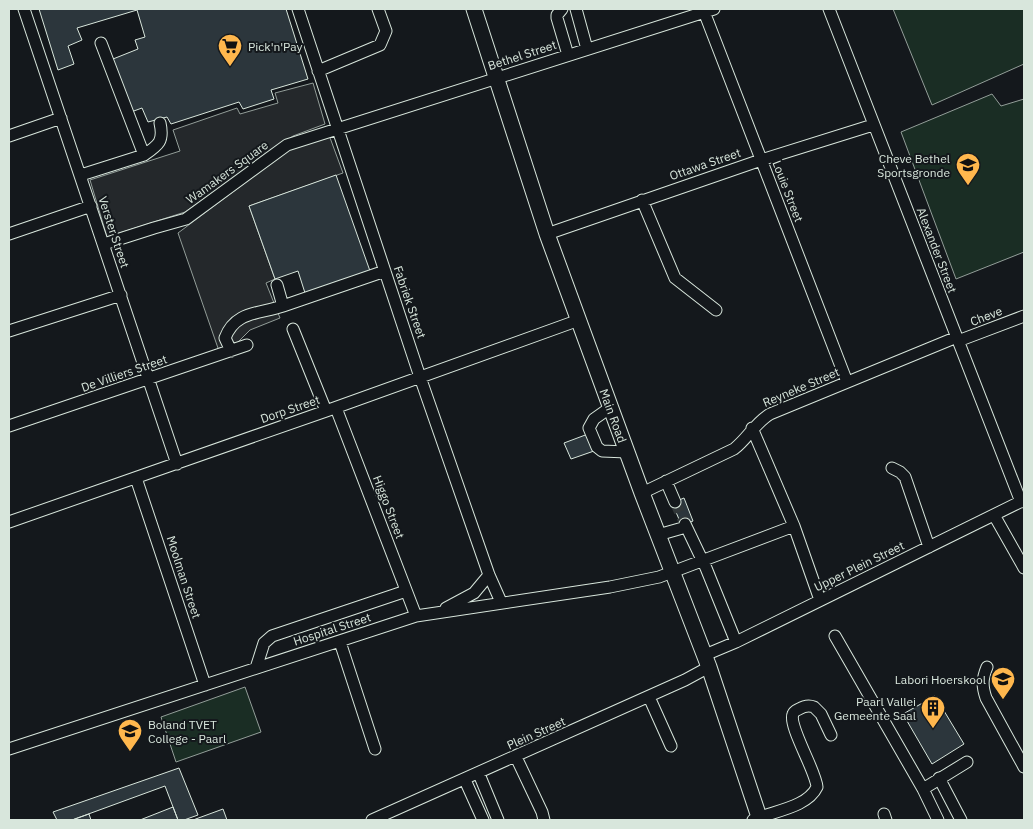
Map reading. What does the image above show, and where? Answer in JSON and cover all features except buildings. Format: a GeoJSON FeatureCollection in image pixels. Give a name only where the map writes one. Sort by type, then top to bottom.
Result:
{"type":"FeatureCollection","features":[{"type":"Feature","properties":{"kind":"main road","name":"Main Road"},"geometry":{"type":"LineString","coordinates":[[474,9],[547,234],[642,493],[707,661],[757,819]]}},
{"type":"Feature","properties":{"kind":"street","name":"Verster Street"},"geometry":{"type":"LineString","coordinates":[[24,9],[177,464]]}},
{"type":"Feature","properties":{"kind":"street","name":"Fabriek Street"},"geometry":{"type":"LineString","coordinates":[[298,9],[420,377],[489,575],[501,602]]}},
{"type":"Feature","properties":{"kind":"street"},"geometry":{"type":"LineString","coordinates":[[318,71],[380,45],[386,31],[378,9]]}},
{"type":"Feature","properties":{"kind":"street"},"geometry":{"type":"LineString","coordinates":[[562,9],[556,18],[568,55]]}},
{"type":"Feature","properties":{"kind":"street"},"geometry":{"type":"LineString","coordinates":[[576,9],[587,49]]}},
{"type":"Feature","properties":{"kind":"street","name":"Alexander Street"},"geometry":{"type":"LineString","coordinates":[[829,9],[1022,501]]}},
{"type":"Feature","properties":{"kind":"street","name":"Bethel Street"},"geometry":{"type":"LineString","coordinates":[[337,128],[707,10]]}},
{"type":"Feature","properties":{"kind":"street","name":"Louie Street"},"geometry":{"type":"LineString","coordinates":[[707,10],[761,160],[847,382]]}},
{"type":"Feature","properties":{"kind":"street"},"geometry":{"type":"LineString","coordinates":[[101,44],[144,155]]}},
{"type":"Feature","properties":{"kind":"street"},"geometry":{"type":"LineString","coordinates":[[9,136],[61,118]]}},
{"type":"Feature","properties":{"kind":"street"},"geometry":{"type":"LineString","coordinates":[[81,175],[144,155],[160,142],[162,134],[160,123]]}},
{"type":"Feature","properties":{"kind":"street","name":"Ottawa Street"},"geometry":{"type":"LineString","coordinates":[[547,234],[761,160],[873,125]]}},
{"type":"Feature","properties":{"kind":"street","name":"Wamakers Square"},"geometry":{"type":"LineString","coordinates":[[104,244],[186,220],[287,144],[337,128]]}},
{"type":"Feature","properties":{"kind":"street"},"geometry":{"type":"LineString","coordinates":[[642,200],[675,278],[716,310]]}},
{"type":"Feature","properties":{"kind":"street"},"geometry":{"type":"LineString","coordinates":[[9,234],[91,206]]}},
{"type":"Feature","properties":{"kind":"street"},"geometry":{"type":"LineString","coordinates":[[231,351],[225,338],[232,324],[247,315],[283,306],[385,271]]}},
{"type":"Feature","properties":{"kind":"street"},"geometry":{"type":"LineString","coordinates":[[277,285],[283,306]]}},
{"type":"Feature","properties":{"kind":"street"},"geometry":{"type":"LineString","coordinates":[[9,331],[121,295]]}},
{"type":"Feature","properties":{"kind":"street","name":"Cheve"},"geometry":{"type":"LineString","coordinates":[[958,339],[1024,316]]}},
{"type":"Feature","properties":{"kind":"street","name":"Dorp Street"},"geometry":{"type":"LineString","coordinates":[[9,522],[331,410],[580,320]]}},
{"type":"Feature","properties":{"kind":"street","name":"Higgo Street"},"geometry":{"type":"LineString","coordinates":[[293,329],[331,410],[416,616]]}},
{"type":"Feature","properties":{"kind":"street","name":"Reyneke Street"},"geometry":{"type":"LineString","coordinates":[[642,493],[734,448],[741,443],[758,422],[770,414],[958,339]]}},
{"type":"Feature","properties":{"kind":"street","name":"De Villiers Street"},"geometry":{"type":"LineString","coordinates":[[9,426],[247,345]]}},
{"type":"Feature","properties":{"kind":"street"},"geometry":{"type":"LineString","coordinates":[[611,407],[594,419],[590,428],[597,446],[602,451],[627,452]]}},
{"type":"Feature","properties":{"kind":"street"},"geometry":{"type":"LineString","coordinates":[[752,428],[794,526],[820,600]]}},
{"type":"Feature","properties":{"kind":"street"},"geometry":{"type":"LineString","coordinates":[[892,468],[900,472],[907,482],[929,547]]}},
{"type":"Feature","properties":{"kind":"street","name":"Moolman Street"},"geometry":{"type":"LineString","coordinates":[[136,478],[205,684]]}},
{"type":"Feature","properties":{"kind":"street"},"geometry":{"type":"LineString","coordinates":[[666,481],[675,502]]}},
{"type":"Feature","properties":{"kind":"street","name":"Upper Plein Street"},"geometry":{"type":"LineString","coordinates":[[707,661],[736,642],[1022,501]]}},
{"type":"Feature","properties":{"kind":"street"},"geometry":{"type":"LineString","coordinates":[[994,515],[1024,568]]}},
{"type":"Feature","properties":{"kind":"street"},"geometry":{"type":"LineString","coordinates":[[658,535],[686,526],[736,642]]}},
{"type":"Feature","properties":{"kind":"street","name":"Hospital Street"},"geometry":{"type":"LineString","coordinates":[[9,749],[416,616],[610,587],[659,577],[674,573],[702,560],[794,526]]}},
{"type":"Feature","properties":{"kind":"street"},"geometry":{"type":"LineString","coordinates":[[436,613],[480,588],[489,575]]}},
{"type":"Feature","properties":{"kind":"street"},"geometry":{"type":"LineString","coordinates":[[256,668],[264,643],[272,636],[406,591]]}},
{"type":"Feature","properties":{"kind":"street"},"geometry":{"type":"LineString","coordinates":[[835,636],[923,789],[938,820]]}},
{"type":"Feature","properties":{"kind":"street"},"geometry":{"type":"LineString","coordinates":[[340,642],[375,749]]}},
{"type":"Feature","properties":{"kind":"street","name":"Plein Street"},"geometry":{"type":"LineString","coordinates":[[372,820],[479,774],[685,680],[707,661]]}},
{"type":"Feature","properties":{"kind":"street"},"geometry":{"type":"LineString","coordinates":[[986,667],[982,686],[986,698],[1024,767]]}},
{"type":"Feature","properties":{"kind":"street"},"geometry":{"type":"LineString","coordinates":[[649,697],[671,746]]}},
{"type":"Feature","properties":{"kind":"street"},"geometry":{"type":"LineString","coordinates":[[757,819],[801,802],[812,796],[817,787],[815,777],[795,729],[793,713],[803,706],[814,707],[821,714],[830,735]]}},
{"type":"Feature","properties":{"kind":"street"},"geometry":{"type":"LineString","coordinates":[[516,757],[544,820]]}},
{"type":"Feature","properties":{"kind":"street"},"geometry":{"type":"LineString","coordinates":[[923,789],[966,762]]}},
{"type":"Feature","properties":{"kind":"street"},"geometry":{"type":"LineString","coordinates":[[479,774],[498,820]]}},
{"type":"Feature","properties":{"kind":"street"},"geometry":{"type":"LineString","coordinates":[[939,778],[961,820]]}},
{"type":"Feature","properties":{"kind":"street"},"geometry":{"type":"LineString","coordinates":[[465,780],[483,820]]}},
{"type":"Feature","properties":{"kind":"green space"},"geometry":{"type":"Polygon","coordinates":[[[893,9],[1024,9],[1024,64],[932,105],[893,9]]]}},
{"type":"Feature","properties":{"kind":"green space"},"geometry":{"type":"Polygon","coordinates":[[[992,94],[1001,106],[1024,99],[1024,252],[956,279],[901,132],[992,94]]]}},
{"type":"Feature","properties":{"kind":"green space"},"geometry":{"type":"Polygon","coordinates":[[[245,687],[261,732],[176,762],[161,717],[245,687]]]}},
{"type":"Feature","properties":{"kind":"shaded area"},"geometry":{"type":"Polygon","coordinates":[[[313,83],[325,124],[293,136],[185,212],[107,237],[90,180],[180,151],[173,130],[237,108],[240,114],[278,103],[275,93],[313,83]]]}},
{"type":"Feature","properties":{"kind":"shaded area"},"geometry":{"type":"Polygon","coordinates":[[[329,135],[343,173],[249,206],[275,279],[266,283],[280,318],[250,330],[235,345],[219,351],[178,233],[290,149],[329,135]]]}},
{"type":"Feature","properties":{"kind":"tunnel"},"geometry":{"type":"LineString","coordinates":[[675,502],[685,524]]}},
{"type":"Feature","properties":{"kind":"place","name":"Pick'n'Pay"},"geometry":{"type":"Point","coordinates":[230,67]}},
{"type":"Feature","properties":{"kind":"place","name":"Cheve Bethel Sportsgronde"},"geometry":{"type":"Point","coordinates":[968,186]}},
{"type":"Feature","properties":{"kind":"place","name":"Labori Hoerskool"},"geometry":{"type":"Point","coordinates":[1003,700]}},
{"type":"Feature","properties":{"kind":"place","name":"Paarl Vallei Gemeente Saal"},"geometry":{"type":"Point","coordinates":[933,729]}},
{"type":"Feature","properties":{"kind":"place","name":"Boland TVET College - Paarl"},"geometry":{"type":"Point","coordinates":[130,752]}}]}
